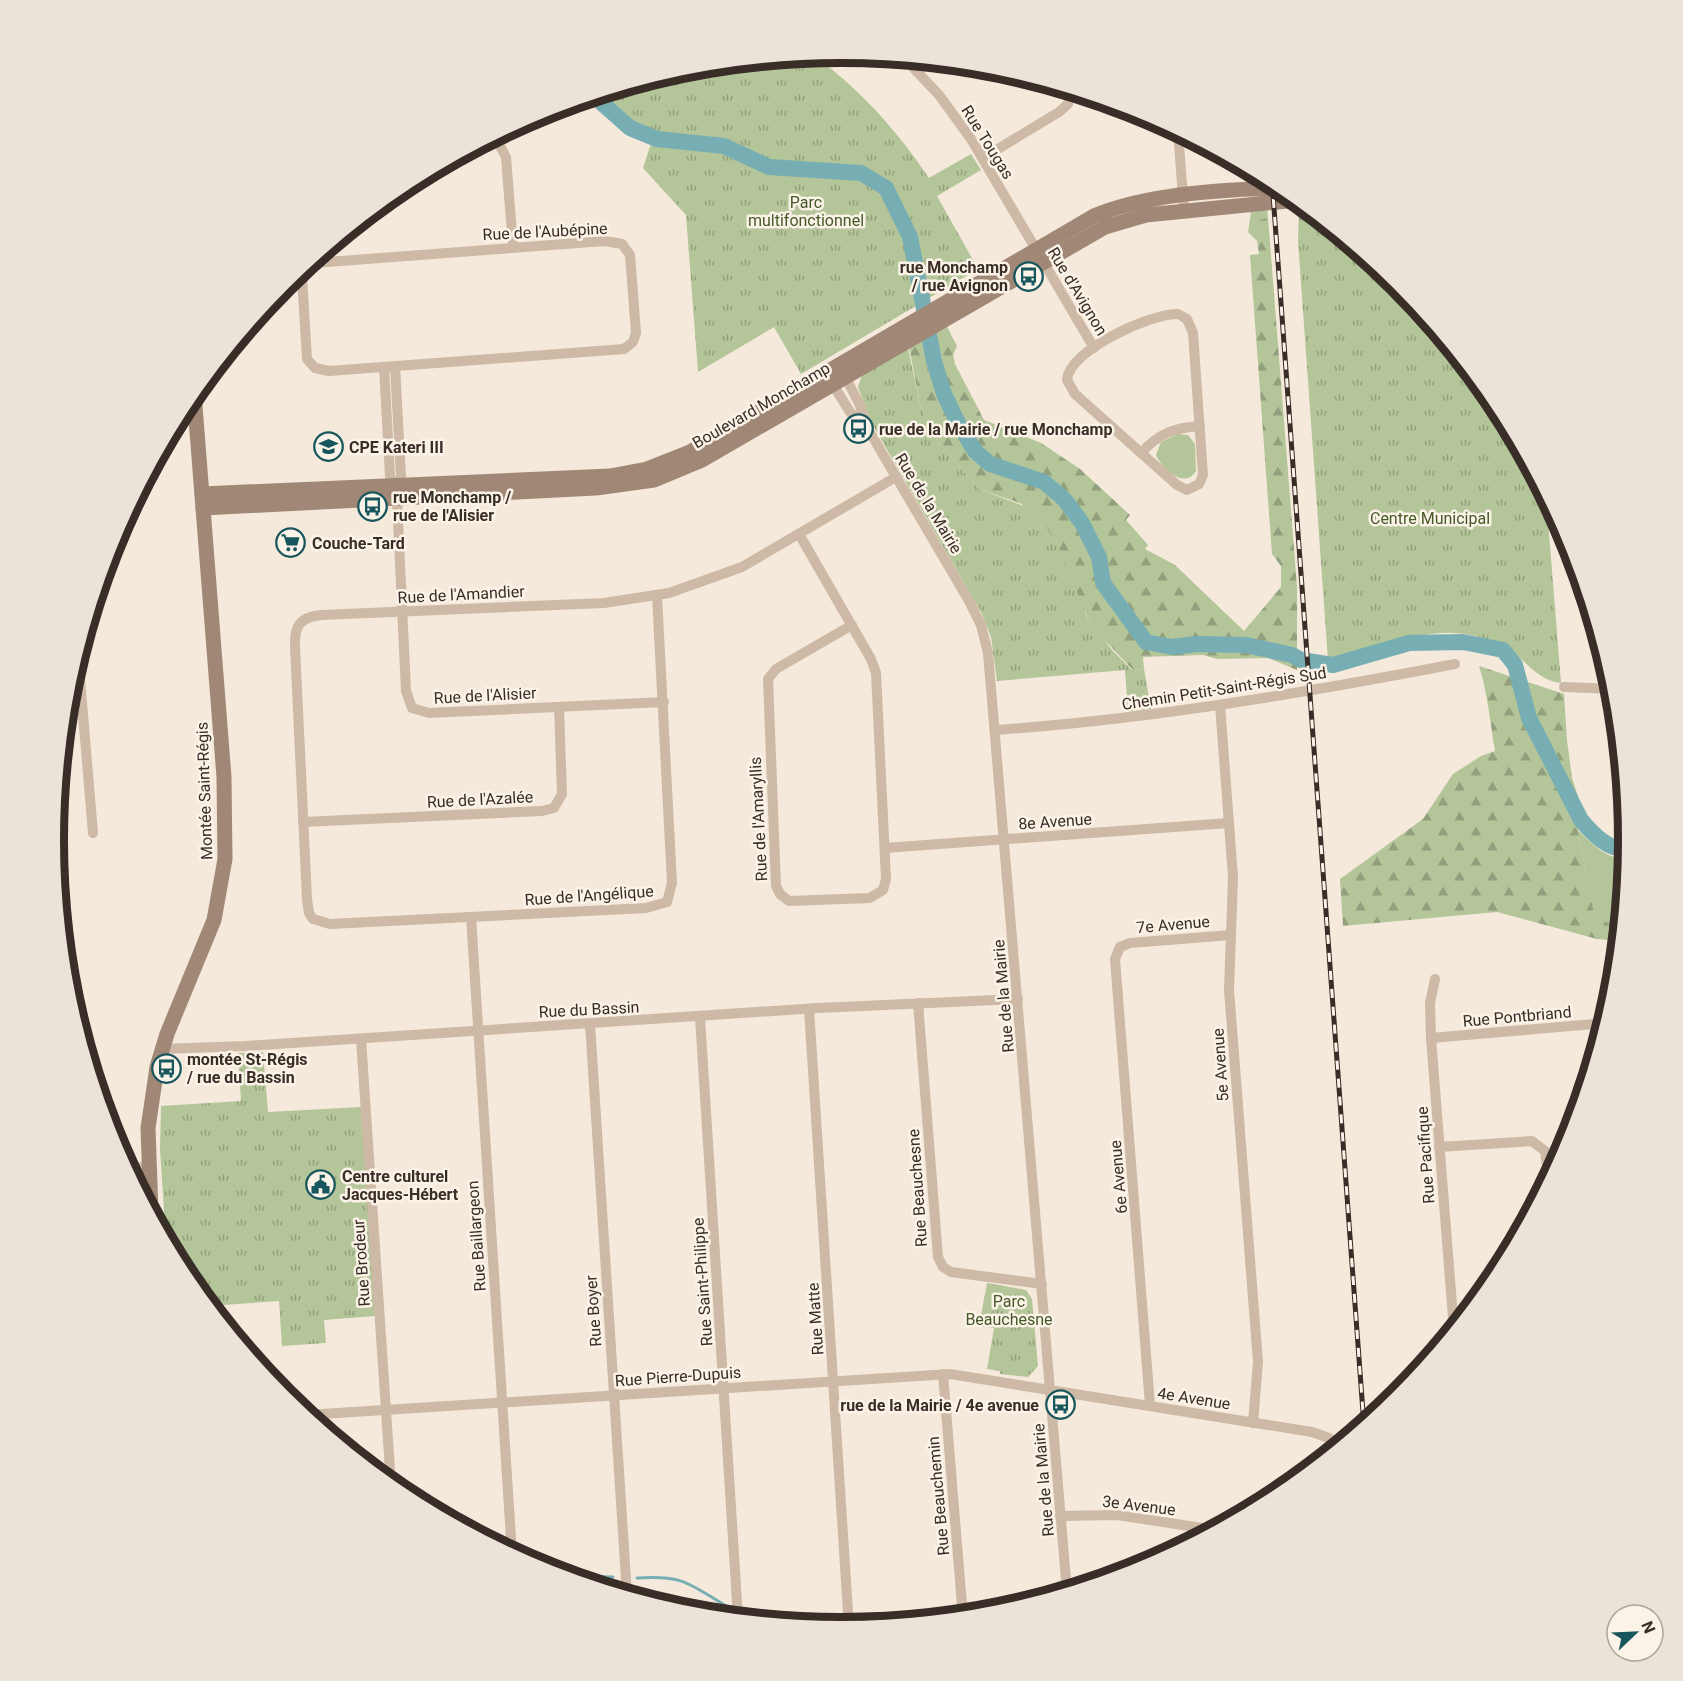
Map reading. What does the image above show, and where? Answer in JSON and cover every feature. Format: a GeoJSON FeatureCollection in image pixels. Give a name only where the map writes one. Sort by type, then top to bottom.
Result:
{"type":"FeatureCollection","features":[{"type":"Feature","properties":{"kind":"street","name":"Rue Tougas"},"geometry":{"type":"LineString","coordinates":[[913,67],[939,94],[983,158],[1039,255]]}},
{"type":"Feature","properties":{"kind":"street"},"geometry":{"type":"LineString","coordinates":[[983,158],[1059,112],[1068,104],[1069,97]]}},
{"type":"Feature","properties":{"kind":"street"},"geometry":{"type":"LineString","coordinates":[[1179,140],[1183,203]]}},
{"type":"Feature","properties":{"kind":"street"},"geometry":{"type":"LineString","coordinates":[[498,143],[506,156],[513,247]]}},
{"type":"Feature","properties":{"kind":"street","name":"Boulevard Monchamp"},"geometry":{"type":"LineString","coordinates":[[1183,203],[1267,190]]}},
{"type":"Feature","properties":{"kind":"street","name":"Boulevard Monchamp"},"geometry":{"type":"LineString","coordinates":[[203,501],[618,475],[647,470],[690,452],[835,375],[1039,255],[1106,211],[1132,203],[1282,200]]}},
{"type":"Feature","properties":{"kind":"street","name":"Rue de l'Aubépine"},"geometry":{"type":"LineString","coordinates":[[301,282],[306,356],[309,362],[324,371],[620,350],[633,342],[636,328],[631,262],[628,250],[622,244],[604,241],[323,262]]}},
{"type":"Feature","properties":{"kind":"street","name":"Rue d'Avignon"},"geometry":{"type":"LineString","coordinates":[[1039,255],[1094,348]]}},
{"type":"Feature","properties":{"kind":"street","name":"Rue d'Avignon"},"geometry":{"type":"LineString","coordinates":[[1173,314],[1184,316],[1193,333],[1200,426],[1203,475],[1196,487],[1182,489],[1075,394],[1068,385],[1067,376],[1071,364],[1094,348],[1150,319],[1173,314]]}},
{"type":"Feature","properties":{"kind":"street","name":"Rue de l'Alisier"},"geometry":{"type":"LineString","coordinates":[[390,367],[407,697],[417,711],[429,713],[664,702]]}},
{"type":"Feature","properties":{"kind":"street","name":"Rue de la Mairie"},"geometry":{"type":"LineString","coordinates":[[835,375],[859,403],[868,429],[965,593],[981,625],[990,663],[1066,1585]]}},
{"type":"Feature","properties":{"kind":"street","name":"Montée Saint-Régis"},"geometry":{"type":"LineString","coordinates":[[150,1195],[148,1167],[150,1102],[162,1049],[214,920],[225,859],[224,777],[195,409]]}},
{"type":"Feature","properties":{"kind":"street"},"geometry":{"type":"LineString","coordinates":[[1142,453],[1156,438],[1168,431],[1200,426]]}},
{"type":"Feature","properties":{"kind":"street","name":"Rue de l'Amandier"},"geometry":{"type":"LineString","coordinates":[[313,919],[308,908],[303,822],[295,640],[299,622],[307,617],[321,615],[604,603],[657,596],[731,572],[896,477]]}},
{"type":"Feature","properties":{"kind":"street","name":"Rue de l'Amaryllis"},"geometry":{"type":"LineString","coordinates":[[799,534],[852,625],[871,658],[876,673],[885,885],[874,897],[793,902],[785,900],[777,890],[768,679],[780,666],[852,625]]}},
{"type":"Feature","properties":{"kind":"street","name":"Rue de l'Angélique"},"geometry":{"type":"LineString","coordinates":[[313,919],[330,924],[646,908],[667,902],[672,883],[657,596]]}},
{"type":"Feature","properties":{"kind":"street","name":"Chemin Petit-Saint-Régis Sud"},"geometry":{"type":"LineString","coordinates":[[996,730],[1112,720],[1220,705],[1455,664]]}},
{"type":"Feature","properties":{"kind":"street"},"geometry":{"type":"LineString","coordinates":[[80,683],[93,833]]}},
{"type":"Feature","properties":{"kind":"street"},"geometry":{"type":"LineString","coordinates":[[1564,687],[1604,689]]}},
{"type":"Feature","properties":{"kind":"street","name":"5e Avenue"},"geometry":{"type":"LineString","coordinates":[[1220,705],[1233,877],[1229,990],[1258,1362],[1253,1423]]}},
{"type":"Feature","properties":{"kind":"street","name":"Rue de l'Azalée"},"geometry":{"type":"LineString","coordinates":[[303,822],[542,811],[554,808],[562,794],[559,707]]}},
{"type":"Feature","properties":{"kind":"street","name":"8e Avenue"},"geometry":{"type":"LineString","coordinates":[[885,848],[1228,823]]}},
{"type":"Feature","properties":{"kind":"street","name":"Rue Baillargeon"},"geometry":{"type":"LineString","coordinates":[[471,917],[511,1544]]}},
{"type":"Feature","properties":{"kind":"street","name":"7e Avenue"},"geometry":{"type":"LineString","coordinates":[[1120,947],[1137,942],[1231,935]]}},
{"type":"Feature","properties":{"kind":"street","name":"6e Avenue"},"geometry":{"type":"LineString","coordinates":[[1120,947],[1115,965],[1150,1406]]}},
{"type":"Feature","properties":{"kind":"street","name":"Rue Pacifique"},"geometry":{"type":"LineString","coordinates":[[1436,979],[1430,1003],[1431,1038],[1453,1320]]}},
{"type":"Feature","properties":{"kind":"street","name":"Rue du Bassin"},"geometry":{"type":"LineString","coordinates":[[162,1049],[361,1039],[809,1009],[1018,999]]}},
{"type":"Feature","properties":{"kind":"street","name":"Rue Beauchesne"},"geometry":{"type":"LineString","coordinates":[[918,1003],[937,1252],[940,1263],[951,1272],[1027,1284],[1042,1284]]}},
{"type":"Feature","properties":{"kind":"street","name":"Rue Matte"},"geometry":{"type":"LineString","coordinates":[[809,1009],[848,1618]]}},
{"type":"Feature","properties":{"kind":"street","name":"Rue Saint-Philippe"},"geometry":{"type":"LineString","coordinates":[[700,1017],[738,1611]]}},
{"type":"Feature","properties":{"kind":"street","name":"Rue Boyer"},"geometry":{"type":"LineString","coordinates":[[590,1024],[626,1588]]}},
{"type":"Feature","properties":{"kind":"street","name":"Rue Pontbriand"},"geometry":{"type":"LineString","coordinates":[[1431,1038],[1597,1024]]}},
{"type":"Feature","properties":{"kind":"street","name":"Rue Brodeur"},"geometry":{"type":"LineString","coordinates":[[361,1039],[390,1473]]}},
{"type":"Feature","properties":{"kind":"street"},"geometry":{"type":"LineString","coordinates":[[1439,1147],[1535,1142],[1546,1155],[1547,1166]]}},
{"type":"Feature","properties":{"kind":"street"},"geometry":{"type":"LineString","coordinates":[[137,1168],[148,1167]]}},
{"type":"Feature","properties":{"kind":"street","name":"Rue Pierre-Dupuis"},"geometry":{"type":"LineString","coordinates":[[318,1414],[943,1374],[1050,1389]]}},
{"type":"Feature","properties":{"kind":"street","name":"Rue Beauchemin"},"geometry":{"type":"LineString","coordinates":[[943,1374],[962,1608]]}},
{"type":"Feature","properties":{"kind":"street","name":"4e Avenue"},"geometry":{"type":"LineString","coordinates":[[1050,1389],[1312,1432],[1331,1443]]}},
{"type":"Feature","properties":{"kind":"street","name":"3e Avenue"},"geometry":{"type":"LineString","coordinates":[[1060,1516],[1117,1515],[1203,1528]]}},
{"type":"Feature","properties":{"kind":"green space","name":"Parc multifonctionnel"},"geometry":{"type":"Polygon","coordinates":[[[823,64],[876,111],[929,178],[971,154],[981,170],[937,196],[978,269],[801,374],[774,327],[698,372],[686,215],[643,168],[654,134],[624,118],[607,99],[690,78],[740,70],[823,64]]]}},
{"type":"Feature","properties":{"kind":"green space"},"geometry":{"type":"Polygon","coordinates":[[[1267,210],[1268,217],[1253,222],[1248,232],[1251,212],[1267,210]]]}},
{"type":"Feature","properties":{"kind":"green space","name":"Centre Municipal"},"geometry":{"type":"Polygon","coordinates":[[[1299,212],[1354,256],[1391,291],[1458,367],[1515,452],[1548,516],[1561,683],[1544,678],[1504,647],[1480,637],[1457,633],[1435,633],[1414,637],[1328,660],[1298,241],[1299,212]]]}},
{"type":"Feature","properties":{"kind":"green space"},"geometry":{"type":"Polygon","coordinates":[[[1268,217],[1297,587],[1297,670],[1268,658],[1217,659],[1203,655],[1143,657],[1144,669],[1133,670],[1096,631],[1022,504],[979,489],[937,440],[920,404],[909,347],[946,325],[957,346],[953,355],[955,364],[984,420],[1041,443],[1080,469],[1130,515],[1126,520],[1148,545],[1145,549],[1175,565],[1244,631],[1281,587],[1281,566],[1272,554],[1250,255],[1259,254],[1257,241],[1248,232],[1253,222],[1268,217]]]}},
{"type":"Feature","properties":{"kind":"green space"},"geometry":{"type":"Polygon","coordinates":[[[908,348],[920,404],[937,440],[979,489],[1037,511],[1060,550],[1086,615],[1112,650],[1132,670],[1144,669],[1151,709],[1128,712],[1125,670],[997,681],[991,637],[981,612],[871,422],[858,387],[862,375],[908,348]]]}},
{"type":"Feature","properties":{"kind":"green space"},"geometry":{"type":"Polygon","coordinates":[[[1178,434],[1188,435],[1195,444],[1196,471],[1186,478],[1180,478],[1168,471],[1156,455],[1161,442],[1178,434]]]}},
{"type":"Feature","properties":{"kind":"green space"},"geometry":{"type":"Polygon","coordinates":[[[1479,666],[1564,694],[1572,778],[1578,796],[1578,830],[1594,914],[1614,926],[1612,940],[1597,939],[1497,912],[1343,926],[1340,879],[1423,819],[1453,774],[1481,756],[1495,751],[1479,666]]]}},
{"type":"Feature","properties":{"kind":"green space"},"geometry":{"type":"Polygon","coordinates":[[[1578,830],[1594,846],[1618,859],[1614,927],[1594,915],[1578,830]]]}},
{"type":"Feature","properties":{"kind":"green space"},"geometry":{"type":"Polygon","coordinates":[[[263,1052],[268,1112],[361,1107],[375,1316],[324,1320],[326,1343],[282,1346],[279,1301],[219,1305],[165,1223],[160,1149],[161,1106],[241,1101],[238,1053],[263,1052]]]}},
{"type":"Feature","properties":{"kind":"green space","name":"Parc Beauchesne"},"geometry":{"type":"Polygon","coordinates":[[[987,1283],[1026,1290],[1032,1299],[1038,1366],[1028,1377],[1000,1374],[1000,1371],[987,1369],[994,1328],[979,1326],[987,1283]]]}},
{"type":"Feature","properties":{"kind":"waterway"},"geometry":{"type":"LineString","coordinates":[[600,101],[630,128],[657,139],[724,146],[769,167],[861,173],[886,188],[910,237],[934,361],[944,394],[959,425],[975,451],[990,464],[1044,482],[1064,499],[1082,523],[1099,557],[1103,583],[1146,642],[1172,647],[1196,644],[1246,645],[1292,655],[1301,660],[1333,665],[1409,643],[1463,642],[1503,650],[1515,665],[1529,718],[1581,820],[1602,841],[1619,849]]}},
{"type":"Feature","properties":{"kind":"waterway"},"geometry":{"type":"LineString","coordinates":[[591,1577],[613,1577]]}},
{"type":"Feature","properties":{"kind":"waterway"},"geometry":{"type":"LineString","coordinates":[[637,1578],[675,1579],[693,1586],[726,1606]]}},
{"type":"Feature","properties":{"kind":"railway"},"geometry":{"type":"LineString","coordinates":[[1273,194],[1363,1416]]}},
{"type":"Feature","properties":{"kind":"place","name":"rue Monchamp / rue Avignon"},"geometry":{"type":"Point","coordinates":[1029,276]}},
{"type":"Feature","properties":{"kind":"place","name":"rue de la Mairie / rue Monchamp"},"geometry":{"type":"Point","coordinates":[858,429]}},
{"type":"Feature","properties":{"kind":"place","name":"CPE Kateri III"},"geometry":{"type":"Point","coordinates":[328,447]}},
{"type":"Feature","properties":{"kind":"place","name":"rue Monchamp / rue de l'Alisier"},"geometry":{"type":"Point","coordinates":[372,506]}},
{"type":"Feature","properties":{"kind":"place","name":"Couche-Tard"},"geometry":{"type":"Point","coordinates":[291,543]}},
{"type":"Feature","properties":{"kind":"place","name":"montée St-Régis / rue du Bassin"},"geometry":{"type":"Point","coordinates":[166,1068]}},
{"type":"Feature","properties":{"kind":"place","name":"Centre culturel Jacques-Hébert"},"geometry":{"type":"Point","coordinates":[321,1185]}},
{"type":"Feature","properties":{"kind":"place","name":"rue de la Mairie / 4e avenue"},"geometry":{"type":"Point","coordinates":[1060,1405]}}]}
